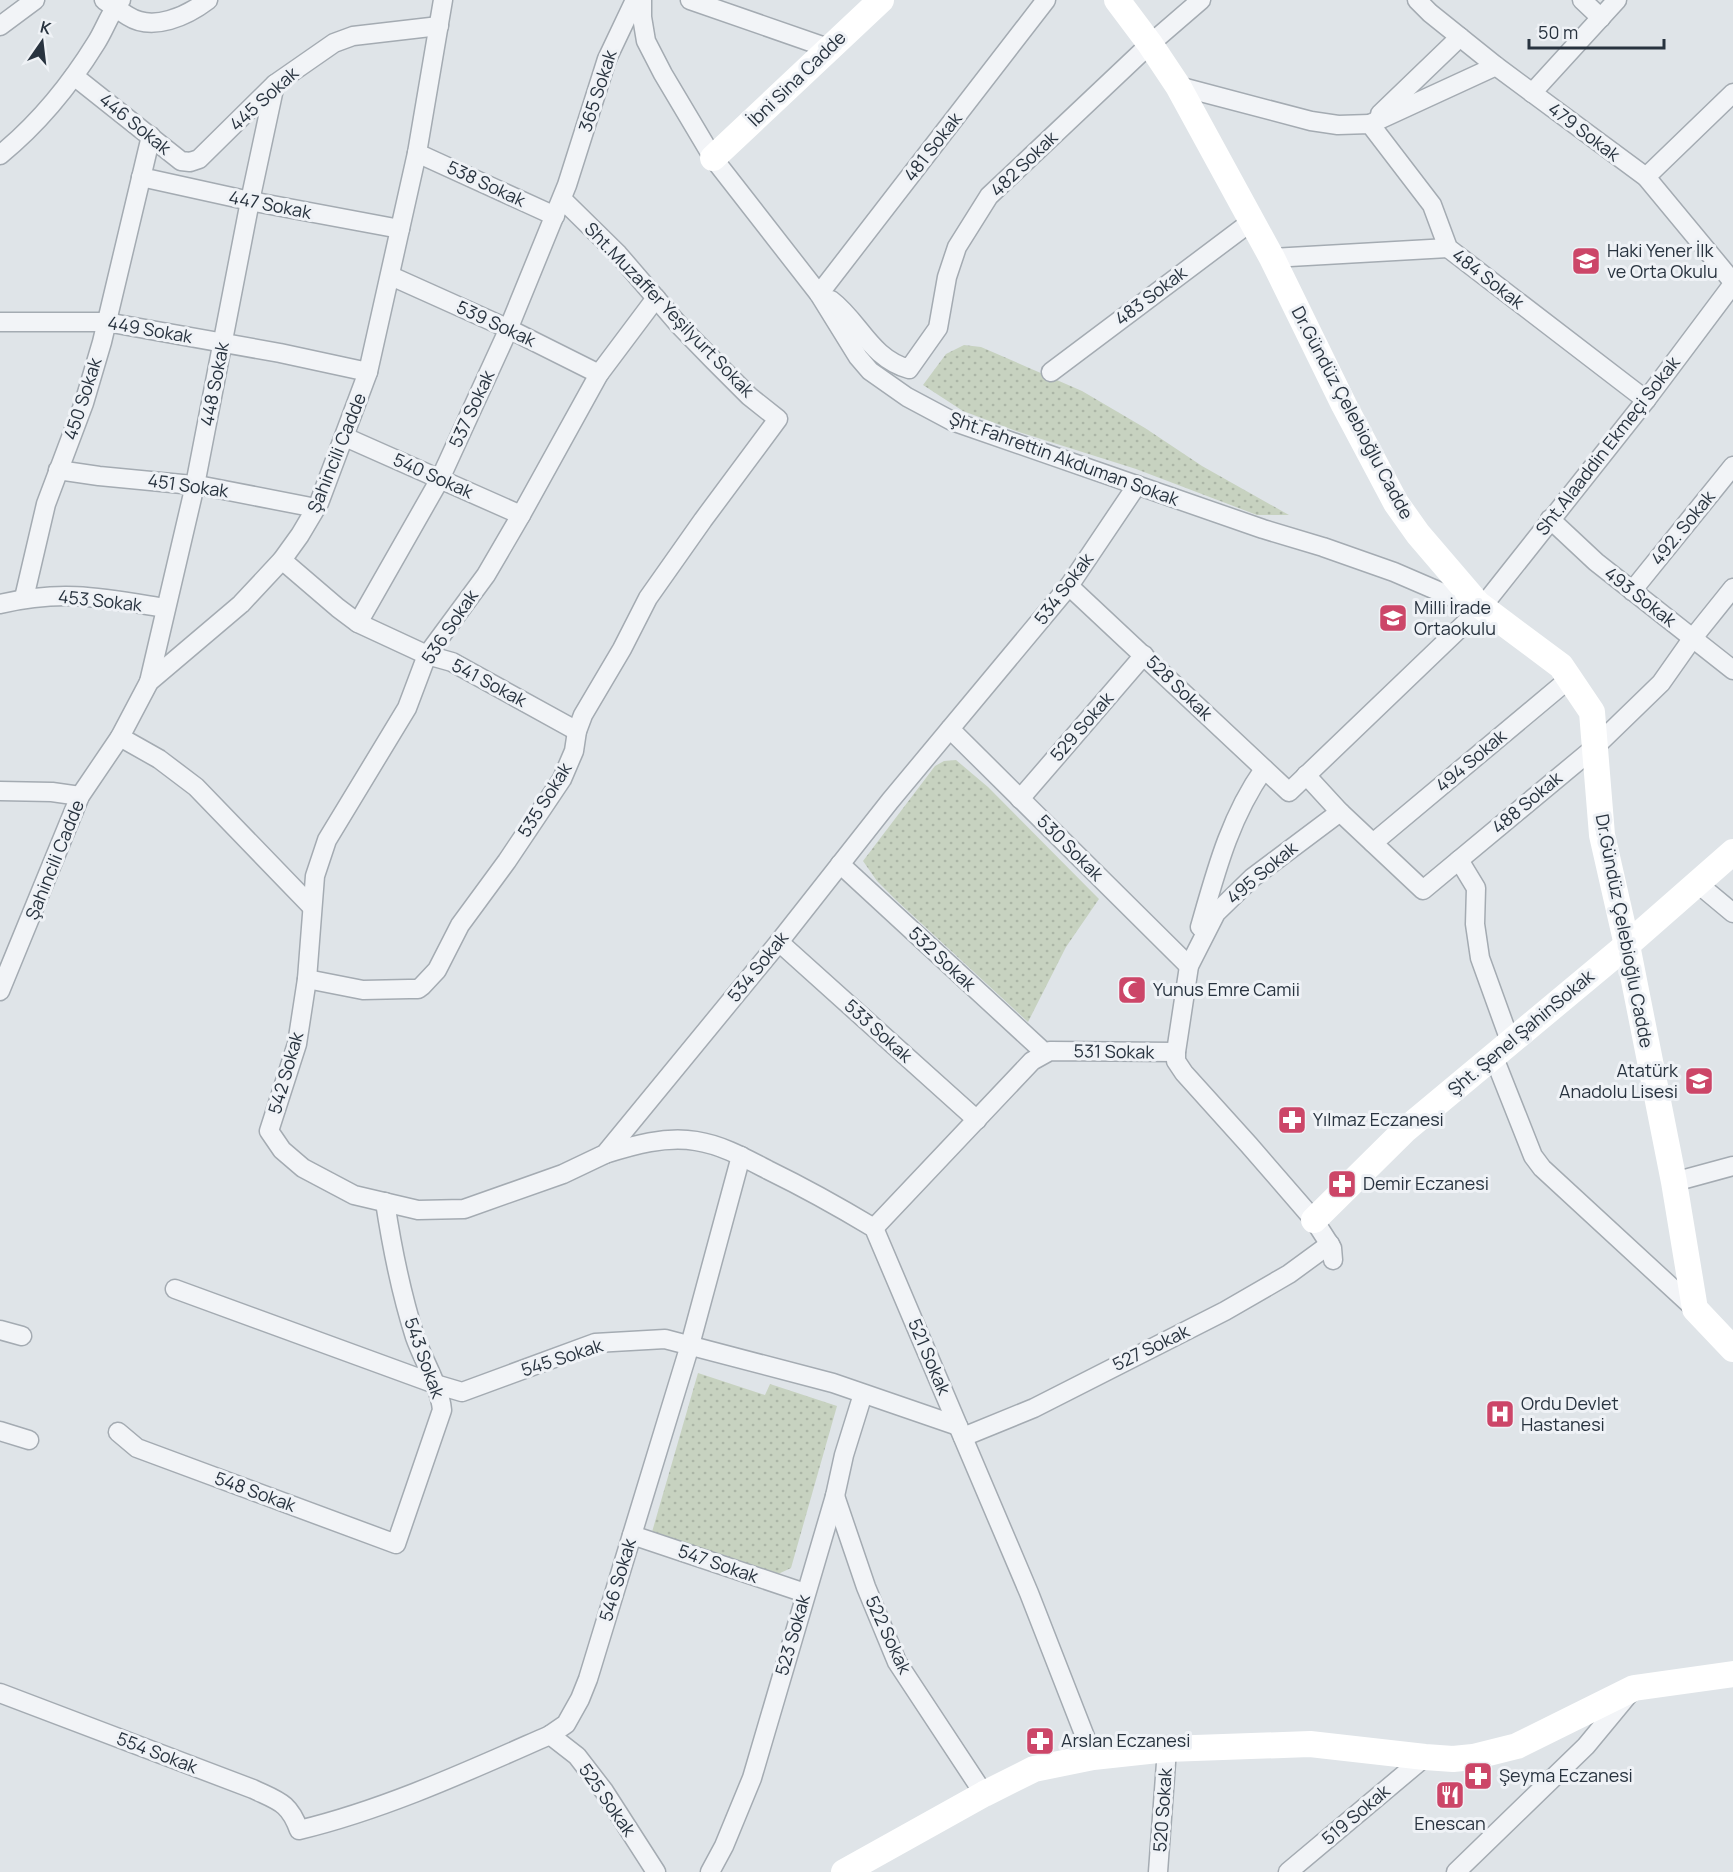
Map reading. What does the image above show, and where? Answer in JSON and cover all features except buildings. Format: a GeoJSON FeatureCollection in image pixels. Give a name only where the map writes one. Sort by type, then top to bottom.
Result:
{"type":"FeatureCollection","features":[{"type":"Feature","properties":{"kind":"street"},"geometry":{"type":"LineString","coordinates":[[0,26],[36,0]]}},
{"type":"Feature","properties":{"kind":"street"},"geometry":{"type":"LineString","coordinates":[[0,155],[29,128],[74,76],[97,41],[114,2],[128,17],[141,21],[158,22],[185,14],[208,0]]}},
{"type":"Feature","properties":{"kind":"street","name":"Şahincili Cadde"},"geometry":{"type":"LineString","coordinates":[[0,991],[80,796],[120,737],[149,682],[241,604],[282,560],[316,508],[368,372],[417,153],[443,0]]}},
{"type":"Feature","properties":{"kind":"street","name":"365 Sokak"},"geometry":{"type":"LineString","coordinates":[[565,192],[607,59],[634,0]]}},
{"type":"Feature","properties":{"kind":"street","name":"Şht.Fahrettin Akduman Sokak"},"geometry":{"type":"LineString","coordinates":[[642,0],[643,29],[653,57],[713,158],[819,294],[858,357],[870,371],[907,398],[952,421],[1263,529],[1323,547],[1394,572],[1440,593],[1480,605]]}},
{"type":"Feature","properties":{"kind":"street"},"geometry":{"type":"LineString","coordinates":[[690,0],[828,48]]}},
{"type":"Feature","properties":{"kind":"street","name":"İbni Sina Cadde"},"geometry":{"type":"LineString","coordinates":[[713,158],[880,0]]}},
{"type":"Feature","properties":{"kind":"street","name":"481 Sokak"},"geometry":{"type":"LineString","coordinates":[[819,294],[1046,0]]}},
{"type":"Feature","properties":{"kind":"street","name":"Dr.Gündüz Çelebioğlu Cadde"},"geometry":{"type":"LineString","coordinates":[[1117,0],[1178,86],[1272,258],[1344,405],[1396,503],[1418,534],[1480,605],[1561,666],[1592,712],[1602,835],[1627,945],[1674,1182],[1695,1309]]}},
{"type":"Feature","properties":{"kind":"street","name":"482 Sokak"},"geometry":{"type":"LineString","coordinates":[[819,294],[837,305],[872,346],[889,361],[909,369],[938,327],[947,277],[957,247],[989,196],[1150,44],[1201,0]]}},
{"type":"Feature","properties":{"kind":"street","name":"479 Sokak"},"geometry":{"type":"LineString","coordinates":[[1417,0],[1496,66],[1646,177],[1733,283]]}},
{"type":"Feature","properties":{"kind":"street"},"geometry":{"type":"LineString","coordinates":[[1582,0],[1601,18]]}},
{"type":"Feature","properties":{"kind":"street"},"geometry":{"type":"LineString","coordinates":[[1532,93],[1617,0]]}},
{"type":"Feature","properties":{"kind":"street","name":"445 Sokak"},"geometry":{"type":"LineString","coordinates":[[199,159],[274,84],[334,43],[353,36],[439,26]]}},
{"type":"Feature","properties":{"kind":"street"},"geometry":{"type":"LineString","coordinates":[[1370,123],[1460,37]]}},
{"type":"Feature","properties":{"kind":"street"},"geometry":{"type":"LineString","coordinates":[[1178,86],[1311,121],[1338,125],[1370,123],[1496,66]]}},
{"type":"Feature","properties":{"kind":"street","name":"446 Sokak"},"geometry":{"type":"LineString","coordinates":[[74,76],[181,161],[190,162],[199,159]]}},
{"type":"Feature","properties":{"kind":"street","name":"448 Sokak"},"geometry":{"type":"LineString","coordinates":[[149,682],[195,485],[274,84]]}},
{"type":"Feature","properties":{"kind":"street"},"geometry":{"type":"LineString","coordinates":[[1646,177],[1733,93]]}},
{"type":"Feature","properties":{"kind":"street","name":"484 Sokak"},"geometry":{"type":"LineString","coordinates":[[1370,123],[1432,205],[1448,248],[1646,400]]}},
{"type":"Feature","properties":{"kind":"street","name":"450 Sokak"},"geometry":{"type":"LineString","coordinates":[[24,598],[46,504],[84,403],[151,136]]}},
{"type":"Feature","properties":{"kind":"street","name":"538 Sokak"},"geometry":{"type":"LineString","coordinates":[[417,153],[555,216]]}},
{"type":"Feature","properties":{"kind":"street","name":"447 Sokak"},"geometry":{"type":"LineString","coordinates":[[141,177],[250,201],[400,229]]}},
{"type":"Feature","properties":{"kind":"street","name":"537 Sokak"},"geometry":{"type":"LineString","coordinates":[[358,623],[440,479],[509,329],[565,192]]}},
{"type":"Feature","properties":{"kind":"street","name":"Sht.Muzaffer Yeşilyurt Sokak"},"geometry":{"type":"LineString","coordinates":[[565,192],[720,368],[749,396],[778,419]]}},
{"type":"Feature","properties":{"kind":"street","name":"483 Sokak"},"geometry":{"type":"LineString","coordinates":[[1050,372],[1252,221]]}},
{"type":"Feature","properties":{"kind":"street"},"geometry":{"type":"LineString","coordinates":[[1272,258],[1448,248]]}},
{"type":"Feature","properties":{"kind":"street","name":"539 Sokak"},"geometry":{"type":"LineString","coordinates":[[391,276],[509,329],[599,374]]}},
{"type":"Feature","properties":{"kind":"street","name":"Sht.Alaaddin Ekmeçi Sokak"},"geometry":{"type":"LineString","coordinates":[[1289,792],[1480,605],[1646,400],[1733,283]]}},
{"type":"Feature","properties":{"kind":"street","name":"536 Sokak"},"geometry":{"type":"LineString","coordinates":[[307,979],[315,876],[327,840],[407,708],[427,655],[486,575],[599,374],[656,298]]}},
{"type":"Feature","properties":{"kind":"street","name":"449 Sokak"},"geometry":{"type":"LineString","coordinates":[[0,322],[106,322],[280,353],[368,372]]}},
{"type":"Feature","properties":{"kind":"street","name":"535 Sokak"},"geometry":{"type":"LineString","coordinates":[[307,979],[363,990],[418,988],[428,981],[437,970],[465,916],[507,861],[562,779],[574,751],[577,731],[583,715],[617,659],[648,598],[778,419]]}},
{"type":"Feature","properties":{"kind":"street","name":"540 Sokak"},"geometry":{"type":"LineString","coordinates":[[345,437],[521,515]]}},
{"type":"Feature","properties":{"kind":"street","name":"492. Sokak"},"geometry":{"type":"LineString","coordinates":[[1632,591],[1733,466]]}},
{"type":"Feature","properties":{"kind":"street","name":"451 Sokak"},"geometry":{"type":"LineString","coordinates":[[58,470],[195,485],[316,508]]}},
{"type":"Feature","properties":{"kind":"street","name":"534 Sokak"},"geometry":{"type":"LineString","coordinates":[[269,1131],[282,1150],[303,1168],[354,1195],[418,1210],[464,1209],[563,1174],[605,1154],[1068,586],[1137,485]]}},
{"type":"Feature","properties":{"kind":"street","name":"493 Sokak"},"geometry":{"type":"LineString","coordinates":[[1550,519],[1596,562],[1692,639],[1732,667]]}},
{"type":"Feature","properties":{"kind":"street","name":"541 Sokak"},"geometry":{"type":"LineString","coordinates":[[282,560],[358,623],[427,655],[452,662],[577,731]]}},
{"type":"Feature","properties":{"kind":"street","name":"528 Sokak"},"geometry":{"type":"LineString","coordinates":[[1068,586],[1289,792]]}},
{"type":"Feature","properties":{"kind":"street","name":"488 Sokak"},"geometry":{"type":"LineString","coordinates":[[1306,775],[1340,812],[1423,890],[1595,747],[1661,683],[1692,639],[1733,588]]}},
{"type":"Feature","properties":{"kind":"street","name":"453 Sokak"},"geometry":{"type":"LineString","coordinates":[[0,604],[24,598],[56,595],[93,596],[165,608]]}},
{"type":"Feature","properties":{"kind":"street","name":"529 Sokak"},"geometry":{"type":"LineString","coordinates":[[1020,799],[1144,655]]}},
{"type":"Feature","properties":{"kind":"street","name":"494 Sokak"},"geometry":{"type":"LineString","coordinates":[[1373,843],[1569,679]]}},
{"type":"Feature","properties":{"kind":"street","name":"530 Sokak"},"geometry":{"type":"LineString","coordinates":[[950,729],[1189,966]]}},
{"type":"Feature","properties":{"kind":"street"},"geometry":{"type":"LineString","coordinates":[[120,737],[159,759],[196,787],[311,906]]}},
{"type":"Feature","properties":{"kind":"street"},"geometry":{"type":"LineString","coordinates":[[1189,966],[1221,853],[1239,808],[1263,769]]}},
{"type":"Feature","properties":{"kind":"street"},"geometry":{"type":"LineString","coordinates":[[0,791],[52,792],[80,796]]}},
{"type":"Feature","properties":{"kind":"street","name":"495 Sokak"},"geometry":{"type":"LineString","coordinates":[[1176,1052],[1189,966],[1216,913],[1252,878],[1340,812]]}},
{"type":"Feature","properties":{"kind":"street","name":"Şht. Şenel ŞahinSokak"},"geometry":{"type":"LineString","coordinates":[[1314,1220],[1405,1130],[1627,945],[1733,852]]}},
{"type":"Feature","properties":{"kind":"street"},"geometry":{"type":"LineString","coordinates":[[1459,860],[1476,888],[1475,924],[1480,958],[1526,1142],[1537,1162],[1562,1188],[1695,1309],[1733,1349]]}},
{"type":"Feature","properties":{"kind":"street","name":"532 Sokak"},"geometry":{"type":"LineString","coordinates":[[840,864],[1045,1053]]}},
{"type":"Feature","properties":{"kind":"street"},"geometry":{"type":"LineString","coordinates":[[1697,883],[1733,913]]}},
{"type":"Feature","properties":{"kind":"street","name":"533 Sokak"},"geometry":{"type":"LineString","coordinates":[[779,942],[977,1120]]}},
{"type":"Feature","properties":{"kind":"street","name":"542 Sokak"},"geometry":{"type":"LineString","coordinates":[[269,1131],[297,1044],[307,979]]}},
{"type":"Feature","properties":{"kind":"street","name":"531 Sokak"},"geometry":{"type":"LineString","coordinates":[[1045,1053],[1050,1051],[1176,1052],[1176,1061],[1184,1073],[1314,1220],[1335,1252]]}},
{"type":"Feature","properties":{"kind":"street"},"geometry":{"type":"LineString","coordinates":[[605,1154],[638,1143],[678,1140],[726,1148],[822,1196],[874,1228],[1032,1061],[1045,1053]]}},
{"type":"Feature","properties":{"kind":"street","name":"546 Sokak"},"geometry":{"type":"LineString","coordinates":[[299,1830],[340,1820],[445,1781],[550,1735],[566,1724],[580,1699],[632,1535],[690,1345],[741,1156]]}},
{"type":"Feature","properties":{"kind":"street"},"geometry":{"type":"LineString","coordinates":[[1674,1182],[1733,1166]]}},
{"type":"Feature","properties":{"kind":"street","name":"543 Sokak"},"geometry":{"type":"LineString","coordinates":[[385,1202],[394,1259],[402,1291],[424,1362],[441,1401],[442,1410],[396,1544]]}},
{"type":"Feature","properties":{"kind":"street","name":"521 Sokak"},"geometry":{"type":"LineString","coordinates":[[874,1228],[1029,1593],[1093,1757]]}},
{"type":"Feature","properties":{"kind":"street","name":"527 Sokak"},"geometry":{"type":"LineString","coordinates":[[960,1432],[1034,1408],[1335,1252]]}},
{"type":"Feature","properties":{"kind":"street","name":"545 Sokak"},"geometry":{"type":"LineString","coordinates":[[175,1289],[462,1392],[595,1343],[666,1338],[833,1383],[960,1432]]}},
{"type":"Feature","properties":{"kind":"street"},"geometry":{"type":"LineString","coordinates":[[0,1330],[22,1336]]}},
{"type":"Feature","properties":{"kind":"street","name":"523 Sokak"},"geometry":{"type":"LineString","coordinates":[[710,1872],[724,1846],[752,1778],[835,1496],[862,1394]]}},
{"type":"Feature","properties":{"kind":"street"},"geometry":{"type":"LineString","coordinates":[[0,1431],[29,1440]]}},
{"type":"Feature","properties":{"kind":"street","name":"548 Sokak"},"geometry":{"type":"LineString","coordinates":[[118,1432],[137,1448],[396,1544]]}},
{"type":"Feature","properties":{"kind":"street","name":"522 Sokak"},"geometry":{"type":"LineString","coordinates":[[835,1496],[866,1587],[897,1662],[984,1794]]}},
{"type":"Feature","properties":{"kind":"street","name":"547 Sokak"},"geometry":{"type":"LineString","coordinates":[[632,1535],[805,1593]]}},
{"type":"Feature","properties":{"kind":"street"},"geometry":{"type":"LineString","coordinates":[[844,1872],[984,1794],[1034,1769],[1093,1757],[1167,1749],[1310,1744],[1425,1757],[1453,1759],[1473,1757],[1517,1746],[1634,1688],[1733,1674]]}},
{"type":"Feature","properties":{"kind":"street"},"geometry":{"type":"LineString","coordinates":[[1456,1872],[1586,1746],[1634,1688]]}},
{"type":"Feature","properties":{"kind":"street","name":"554 Sokak"},"geometry":{"type":"LineString","coordinates":[[0,1693],[253,1789],[279,1802],[293,1813],[299,1830]]}},
{"type":"Feature","properties":{"kind":"street","name":"525 Sokak"},"geometry":{"type":"LineString","coordinates":[[550,1735],[577,1756],[584,1765],[604,1791],[656,1872]]}},
{"type":"Feature","properties":{"kind":"street","name":"520 Sokak"},"geometry":{"type":"LineString","coordinates":[[1158,1872],[1167,1749]]}},
{"type":"Feature","properties":{"kind":"street","name":"519 Sokak"},"geometry":{"type":"LineString","coordinates":[[1288,1872],[1425,1757]]}},
{"type":"Feature","properties":{"kind":"green space"},"geometry":{"type":"Polygon","coordinates":[[[964,345],[981,347],[1082,391],[1145,428],[1202,466],[1289,515],[1257,515],[1136,469],[1019,432],[963,411],[923,385],[946,354],[964,345]]]}},
{"type":"Feature","properties":{"kind":"green space"},"geometry":{"type":"Polygon","coordinates":[[[956,760],[988,787],[1099,899],[1066,947],[1028,1022],[896,900],[877,881],[863,861],[935,766],[944,761],[956,760]]]}},
{"type":"Feature","properties":{"kind":"green space"},"geometry":{"type":"Polygon","coordinates":[[[698,1373],[765,1395],[770,1384],[837,1406],[791,1568],[776,1575],[652,1532],[698,1373]]]}},
{"type":"Feature","properties":{"kind":"place","name":"Haki Yener İlk ve Orta Okulu"},"geometry":{"type":"Point","coordinates":[1586,261]}},
{"type":"Feature","properties":{"kind":"place","name":"Milli İrade Ortaokulu"},"geometry":{"type":"Point","coordinates":[1393,618]}},
{"type":"Feature","properties":{"kind":"place","name":"Yunus Emre Camii"},"geometry":{"type":"Point","coordinates":[1132,990]}},
{"type":"Feature","properties":{"kind":"place","name":"Atatürk Anadolu Lisesi"},"geometry":{"type":"Point","coordinates":[1699,1081]}},
{"type":"Feature","properties":{"kind":"place","name":"Yılmaz Eczanesi"},"geometry":{"type":"Point","coordinates":[1292,1120]}},
{"type":"Feature","properties":{"kind":"place","name":"Demir Eczanesi"},"geometry":{"type":"Point","coordinates":[1342,1184]}},
{"type":"Feature","properties":{"kind":"place","name":"Ordu Devlet Hastanesi"},"geometry":{"type":"Point","coordinates":[1500,1414]}},
{"type":"Feature","properties":{"kind":"place","name":"Arslan Eczanesi"},"geometry":{"type":"Point","coordinates":[1040,1741]}},
{"type":"Feature","properties":{"kind":"place","name":"Şeyma Eczanesi"},"geometry":{"type":"Point","coordinates":[1478,1776]}},
{"type":"Feature","properties":{"kind":"place","name":"Enescan"},"geometry":{"type":"Point","coordinates":[1450,1795]}}]}
